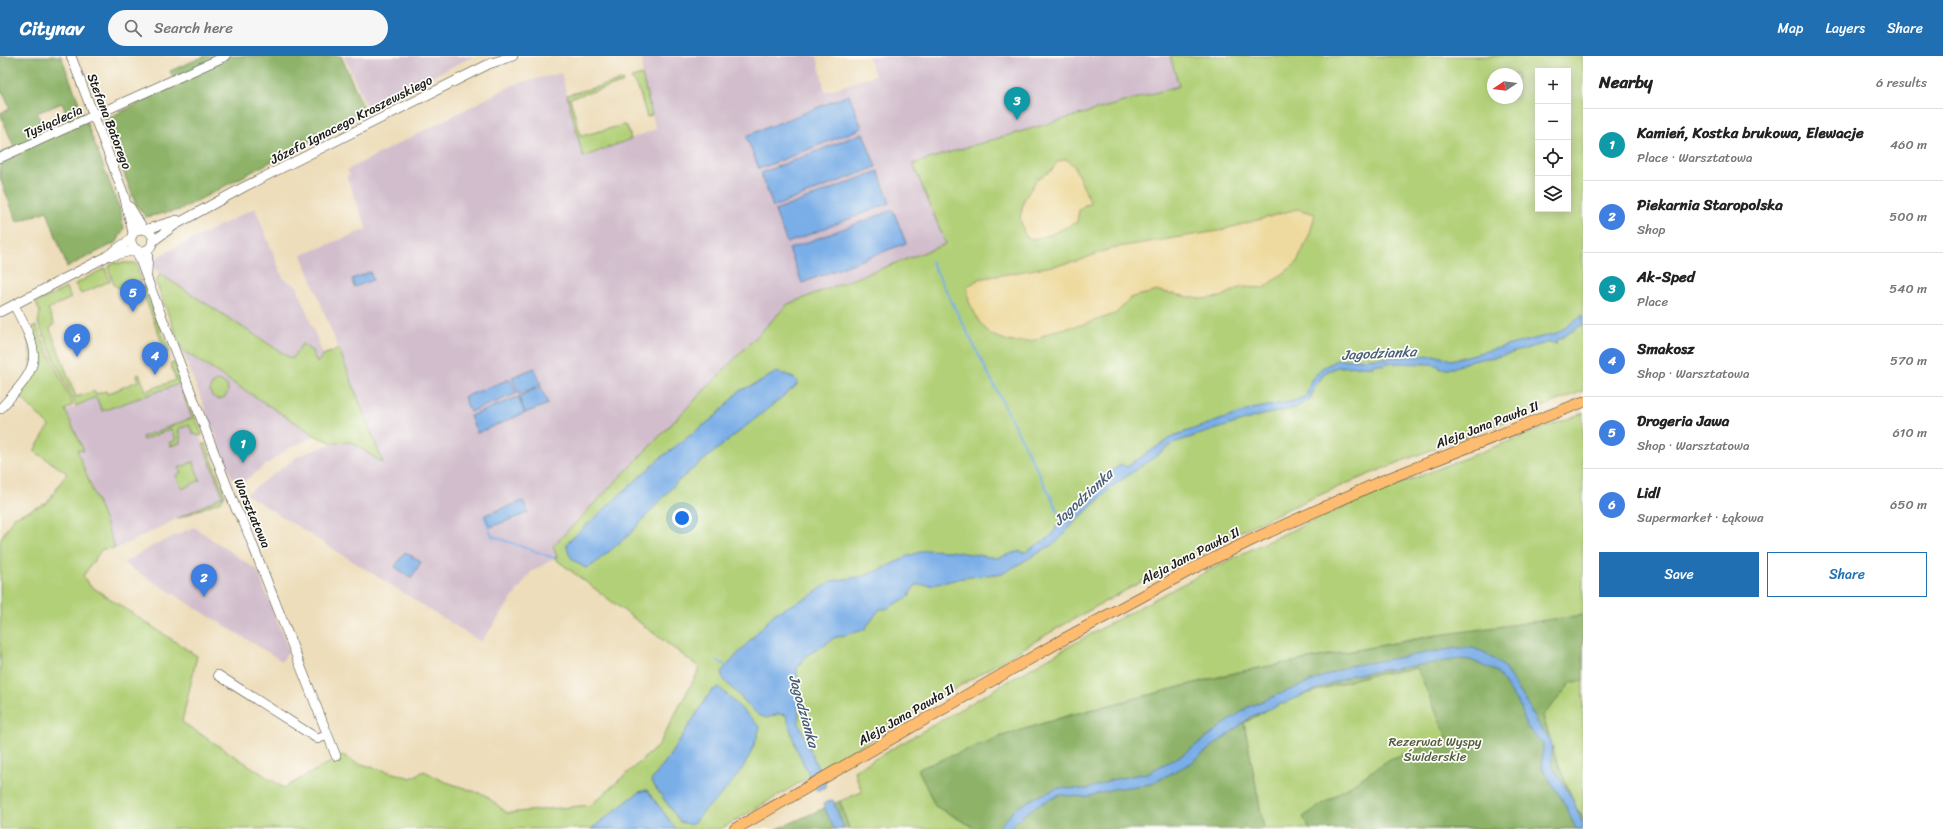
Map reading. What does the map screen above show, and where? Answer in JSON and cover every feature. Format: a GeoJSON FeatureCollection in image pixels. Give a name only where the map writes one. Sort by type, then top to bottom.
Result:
{"type":"FeatureCollection","features":[{"type":"Feature","properties":{"kind":"main road","name":"Aleja Jana Pawła II"},"geometry":{"type":"LineString","coordinates":[[735,829],[1136,598],[1260,536],[1382,481],[1583,402]]}},
{"type":"Feature","properties":{"kind":"street","name":"Stefana Batorego"},"geometry":{"type":"LineString","coordinates":[[71,56],[124,195],[144,230]]}},
{"type":"Feature","properties":{"kind":"street","name":"Tysiąclecia"},"geometry":{"type":"LineString","coordinates":[[0,158],[226,56]]}},
{"type":"Feature","properties":{"kind":"street","name":"Józefa Ignacego Kraszewskiego"},"geometry":{"type":"LineString","coordinates":[[144,230],[175,221],[202,209],[489,64],[512,56]]}},
{"type":"Feature","properties":{"kind":"street","name":"Stefana Batorego"},"geometry":{"type":"LineString","coordinates":[[124,195],[132,236]]}},
{"type":"Feature","properties":{"kind":"street","name":"Józefa Ignacego Kraszewskiego"},"geometry":{"type":"LineString","coordinates":[[150,245],[202,209]]}},
{"type":"Feature","properties":{"kind":"street"},"geometry":{"type":"LineString","coordinates":[[0,312],[104,258],[138,230],[144,230],[152,235],[150,245],[142,251],[136,250],[104,258]]}},
{"type":"Feature","properties":{"kind":"street"},"geometry":{"type":"LineString","coordinates":[[132,236],[132,245],[136,250]]}},
{"type":"Feature","properties":{"kind":"street","name":"Warsztatowa"},"geometry":{"type":"LineString","coordinates":[[147,280],[150,245]]}},
{"type":"Feature","properties":{"kind":"street","name":"Warsztatowa"},"geometry":{"type":"LineString","coordinates":[[136,250],[236,509],[244,523],[336,756]]}},
{"type":"Feature","properties":{"kind":"street"},"geometry":{"type":"LineString","coordinates":[[0,409],[26,381],[32,370],[34,358],[31,337],[14,304]]}},
{"type":"Feature","properties":{"kind":"street"},"geometry":{"type":"LineString","coordinates":[[218,675],[318,739],[327,735]]}},
{"type":"Feature","properties":{"kind":"shaded area"},"geometry":{"type":"Polygon","coordinates":[[[344,56],[474,56],[367,108],[344,56]]]}},
{"type":"Feature","properties":{"kind":"shaded area"},"geometry":{"type":"Polygon","coordinates":[[[643,56],[817,56],[825,92],[875,75],[868,56],[1170,56],[1180,86],[913,164],[946,244],[788,304],[554,546],[557,557],[531,572],[481,642],[246,494],[297,457],[333,443],[351,442],[382,462],[302,255],[367,229],[346,175],[350,175],[347,170],[515,84],[561,73],[584,157],[656,129],[642,75],[643,56]]]}},
{"type":"Feature","properties":{"kind":"shaded area"},"geometry":{"type":"Polygon","coordinates":[[[255,208],[283,278],[297,286],[323,355],[317,364],[303,344],[293,359],[160,274],[154,267],[155,258],[255,208]]]}},
{"type":"Feature","properties":{"kind":"shaded area"},"geometry":{"type":"Polygon","coordinates":[[[182,350],[316,436],[289,448],[240,484],[233,480],[182,350]]]}},
{"type":"Feature","properties":{"kind":"shaded area"},"geometry":{"type":"Polygon","coordinates":[[[179,384],[223,496],[116,549],[95,550],[34,509],[92,487],[78,450],[85,452],[66,411],[97,397],[103,411],[179,384]]]}},
{"type":"Feature","properties":{"kind":"shaded area"},"geometry":{"type":"Polygon","coordinates":[[[194,527],[257,570],[289,651],[282,661],[123,563],[154,545],[194,527]]]}},
{"type":"Feature","properties":{"kind":"green space"},"geometry":{"type":"Polygon","coordinates":[[[0,56],[61,56],[120,210],[124,228],[117,242],[67,267],[47,211],[17,222],[0,178],[0,153],[14,147],[0,113],[10,109],[3,92],[0,93],[0,56]],[[62,103],[37,113],[45,133],[70,123],[62,103]]]}},
{"type":"Feature","properties":{"kind":"green space"},"geometry":{"type":"Polygon","coordinates":[[[205,56],[341,56],[364,109],[355,117],[180,210],[146,217],[136,205],[104,120],[176,85],[170,71],[205,56]]]}},
{"type":"Feature","properties":{"kind":"green space"},"geometry":{"type":"Polygon","coordinates":[[[1170,56],[1583,56],[1583,391],[1331,490],[1249,527],[1187,558],[1035,641],[721,829],[0,829],[0,540],[14,517],[47,503],[67,473],[34,451],[49,426],[16,392],[32,370],[27,329],[36,326],[73,405],[65,410],[84,451],[77,450],[115,548],[102,549],[83,576],[89,585],[197,656],[182,722],[284,788],[343,755],[354,762],[411,778],[424,771],[443,781],[485,795],[507,813],[591,805],[658,746],[700,668],[554,558],[557,557],[553,546],[788,304],[946,244],[913,164],[1179,86],[1170,56]]]}},
{"type":"Feature","properties":{"kind":"green space"},"geometry":{"type":"Polygon","coordinates":[[[642,75],[652,115],[647,117],[639,90],[631,78],[642,75]]]}},
{"type":"Feature","properties":{"kind":"green space"},"geometry":{"type":"Polygon","coordinates":[[[623,80],[622,83],[570,98],[581,136],[623,125],[627,126],[631,139],[583,157],[567,95],[623,80]]]}},
{"type":"Feature","properties":{"kind":"green space"},"geometry":{"type":"Polygon","coordinates":[[[113,263],[136,263],[141,283],[122,290],[114,285],[108,267],[113,263]]]}},
{"type":"Feature","properties":{"kind":"green space"},"geometry":{"type":"Polygon","coordinates":[[[105,268],[110,281],[81,294],[75,284],[105,268]]]}},
{"type":"Feature","properties":{"kind":"green space"},"geometry":{"type":"Polygon","coordinates":[[[160,274],[292,359],[302,344],[312,351],[317,363],[323,355],[339,349],[383,463],[351,442],[333,443],[316,436],[182,350],[156,282],[160,274]]]}},
{"type":"Feature","properties":{"kind":"green space"},"geometry":{"type":"Polygon","coordinates":[[[144,286],[170,352],[166,353],[141,287],[144,286]]]}},
{"type":"Feature","properties":{"kind":"green space"},"geometry":{"type":"Polygon","coordinates":[[[66,288],[71,298],[48,309],[54,324],[50,329],[76,397],[95,391],[96,394],[106,391],[107,394],[138,381],[137,375],[139,374],[146,391],[176,380],[170,364],[174,363],[181,380],[179,384],[102,411],[96,397],[76,406],[38,323],[40,312],[36,303],[66,288]]]}},
{"type":"Feature","properties":{"kind":"green space"},"geometry":{"type":"Polygon","coordinates":[[[219,381],[225,384],[228,390],[225,396],[219,399],[213,396],[210,390],[213,384],[219,381]]]}},
{"type":"Feature","properties":{"kind":"green space"},"geometry":{"type":"Polygon","coordinates":[[[184,391],[202,434],[201,436],[193,434],[189,425],[178,429],[180,443],[170,446],[169,443],[176,440],[171,429],[143,440],[142,437],[192,418],[182,392],[184,391]]]}},
{"type":"Feature","properties":{"kind":"green space"},"geometry":{"type":"Polygon","coordinates":[[[1583,413],[1583,817],[1576,808],[1556,759],[1543,716],[1437,635],[1238,672],[1067,716],[999,737],[935,806],[977,829],[849,829],[840,801],[862,792],[854,771],[1105,626],[1207,572],[1298,527],[1419,476],[1583,413]]]}},
{"type":"Feature","properties":{"kind":"green space"},"geometry":{"type":"Polygon","coordinates":[[[203,444],[206,444],[225,495],[221,501],[177,519],[223,496],[203,444]]]}},
{"type":"Feature","properties":{"kind":"green space"},"geometry":{"type":"Polygon","coordinates":[[[193,462],[200,480],[184,488],[181,487],[176,475],[181,472],[179,468],[193,462]]]}},
{"type":"Feature","properties":{"kind":"green space"},"geometry":{"type":"Polygon","coordinates":[[[1583,615],[1583,681],[1572,682],[1543,716],[1553,751],[1576,808],[1583,817],[1583,829],[1310,829],[1303,817],[1390,759],[1447,738],[1417,668],[1362,677],[1281,702],[1244,723],[1264,829],[977,829],[935,806],[918,769],[999,737],[1067,716],[1238,672],[1438,635],[1583,615]]]}},
{"type":"Feature","properties":{"kind":"green space","name":"Rezerwat Wyspy Świderskie"},"geometry":{"type":"Polygon","coordinates":[[[1417,668],[1563,829],[1264,829],[1244,723],[1287,698],[1359,676],[1417,668]]]}},
{"type":"Feature","properties":{"kind":"green space"},"geometry":{"type":"Polygon","coordinates":[[[840,801],[849,829],[777,829],[840,801]]]}},
{"type":"Feature","properties":{"kind":"sand"},"geometry":{"type":"Polygon","coordinates":[[[1066,159],[1074,166],[1091,204],[1085,205],[1079,210],[1077,222],[1050,235],[1033,239],[1025,236],[1020,218],[1024,200],[1037,179],[1052,170],[1057,162],[1066,159]]]}},
{"type":"Feature","properties":{"kind":"sand"},"geometry":{"type":"Polygon","coordinates":[[[1297,209],[1315,214],[1310,233],[1297,263],[1264,288],[1241,287],[1221,297],[1200,299],[1158,291],[1132,297],[1115,314],[1085,324],[1053,331],[1032,341],[1012,342],[991,335],[980,323],[969,302],[967,287],[979,279],[1075,262],[1112,248],[1218,231],[1297,209]]]}},
{"type":"Feature","properties":{"kind":"water"},"geometry":{"type":"Polygon","coordinates":[[[849,95],[862,128],[759,169],[746,136],[849,95]]]}},
{"type":"Feature","properties":{"kind":"water"},"geometry":{"type":"Polygon","coordinates":[[[863,133],[876,167],[773,207],[761,173],[863,133]]]}},
{"type":"Feature","properties":{"kind":"water"},"geometry":{"type":"Polygon","coordinates":[[[878,171],[890,203],[787,243],[775,211],[878,171]]]}},
{"type":"Feature","properties":{"kind":"water"},"geometry":{"type":"Polygon","coordinates":[[[893,210],[906,243],[802,283],[789,249],[893,210]]]}},
{"type":"Feature","properties":{"kind":"water"},"geometry":{"type":"Polygon","coordinates":[[[370,272],[373,280],[354,287],[352,279],[370,272]]]}},
{"type":"Feature","properties":{"kind":"water"},"geometry":{"type":"Polygon","coordinates":[[[1583,315],[1583,324],[1556,340],[1556,344],[1550,342],[1497,357],[1472,360],[1453,368],[1440,369],[1439,366],[1431,364],[1386,363],[1384,365],[1373,364],[1373,367],[1338,367],[1326,372],[1316,385],[1310,399],[1295,408],[1255,417],[1176,442],[1113,486],[1074,523],[1057,542],[1004,573],[963,578],[933,585],[916,585],[910,593],[910,596],[886,609],[880,609],[864,630],[834,638],[806,656],[797,668],[799,723],[826,787],[817,791],[796,748],[786,715],[778,714],[767,718],[758,715],[724,680],[721,674],[775,613],[810,596],[831,581],[864,576],[905,557],[926,550],[951,551],[997,558],[1020,551],[1024,553],[1052,535],[1062,517],[1068,518],[1102,484],[1097,481],[1122,464],[1126,467],[1173,436],[1252,409],[1294,401],[1306,396],[1311,380],[1322,368],[1337,360],[1434,355],[1451,360],[1557,333],[1583,315]]]}},
{"type":"Feature","properties":{"kind":"water"},"geometry":{"type":"Polygon","coordinates":[[[535,368],[541,385],[518,394],[512,377],[535,368]]]}},
{"type":"Feature","properties":{"kind":"water"},"geometry":{"type":"Polygon","coordinates":[[[776,372],[788,375],[798,381],[796,386],[678,481],[630,534],[593,565],[586,568],[578,564],[572,558],[568,552],[567,543],[659,459],[717,415],[739,391],[760,382],[776,372]]]}},
{"type":"Feature","properties":{"kind":"water"},"geometry":{"type":"Polygon","coordinates":[[[510,379],[516,394],[470,412],[464,397],[510,379]]]}},
{"type":"Feature","properties":{"kind":"water"},"geometry":{"type":"Polygon","coordinates":[[[541,387],[548,404],[525,413],[519,396],[541,387]]]}},
{"type":"Feature","properties":{"kind":"water"},"geometry":{"type":"Polygon","coordinates":[[[518,397],[525,413],[477,433],[470,416],[518,397]]]}},
{"type":"Feature","properties":{"kind":"water"},"geometry":{"type":"Polygon","coordinates":[[[523,501],[528,513],[490,527],[485,515],[523,501]]]}},
{"type":"Feature","properties":{"kind":"water"},"geometry":{"type":"Polygon","coordinates":[[[405,552],[421,562],[411,578],[395,567],[405,552]]]}},
{"type":"Feature","properties":{"kind":"water"},"geometry":{"type":"Polygon","coordinates":[[[1456,648],[1473,648],[1484,652],[1503,666],[1528,704],[1536,722],[1551,741],[1552,765],[1572,798],[1583,824],[1583,829],[1576,829],[1563,801],[1542,768],[1543,744],[1526,726],[1521,708],[1497,672],[1471,660],[1460,659],[1352,675],[1252,716],[1191,763],[1151,784],[1114,789],[1086,797],[1060,795],[1036,806],[1021,817],[1009,829],[997,829],[1015,809],[1032,799],[1058,788],[1088,789],[1111,780],[1147,773],[1184,754],[1248,707],[1349,666],[1456,648]]]}},
{"type":"Feature","properties":{"kind":"water"},"geometry":{"type":"Polygon","coordinates":[[[719,687],[760,727],[749,756],[740,772],[720,796],[692,825],[680,822],[651,781],[668,758],[711,691],[719,687]]]}},
{"type":"Feature","properties":{"kind":"water"},"geometry":{"type":"Polygon","coordinates":[[[647,790],[676,829],[591,829],[639,792],[647,790]]]}},
{"type":"Feature","properties":{"kind":"water"},"geometry":{"type":"Polygon","coordinates":[[[833,800],[843,829],[834,829],[823,804],[833,800]]]}},
{"type":"Feature","properties":{"kind":"waterway","name":"Jagodzianka"},"geometry":{"type":"LineString","coordinates":[[931,261],[1062,519]]}},
{"type":"Feature","properties":{"kind":"waterway"},"geometry":{"type":"LineString","coordinates":[[484,516],[492,536],[554,558]]}},
{"type":"Feature","properties":{"kind":"waterway"},"geometry":{"type":"LineString","coordinates":[[717,660],[728,667]]}},
{"type":"Feature","properties":{"kind":"place","name":"Ak-Sped"},"geometry":{"type":"Point","coordinates":[1017,120]}},
{"type":"Feature","properties":{"kind":"place","name":"Drogeria Jawa"},"geometry":{"type":"Point","coordinates":[133,312]}},
{"type":"Feature","properties":{"kind":"place","name":"Lidl"},"geometry":{"type":"Point","coordinates":[77,357]}},
{"type":"Feature","properties":{"kind":"place","name":"Smakosz"},"geometry":{"type":"Point","coordinates":[155,375]}},
{"type":"Feature","properties":{"kind":"place","name":"Kamień, Kostka brukowa, Elewacje"},"geometry":{"type":"Point","coordinates":[243,463]}},
{"type":"Feature","properties":{"kind":"place","name":"Piekarnia Staropolska"},"geometry":{"type":"Point","coordinates":[204,597]}}]}
